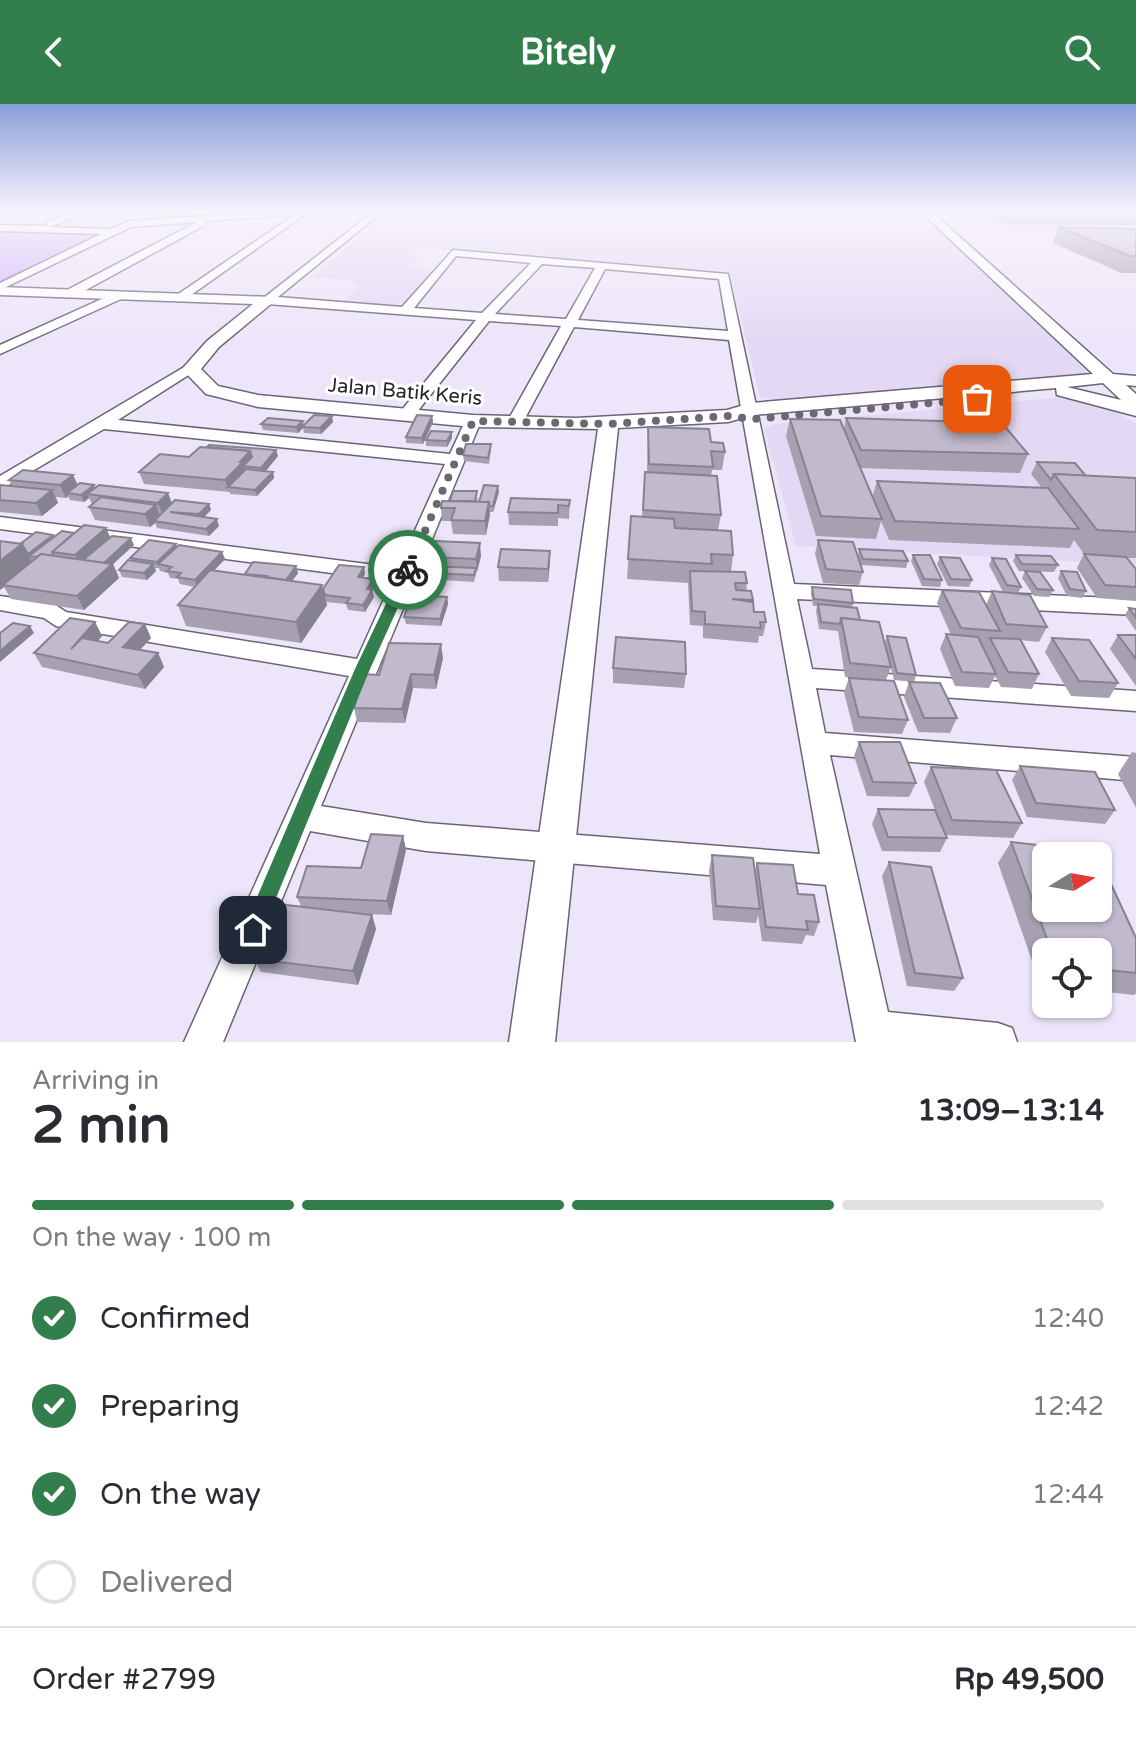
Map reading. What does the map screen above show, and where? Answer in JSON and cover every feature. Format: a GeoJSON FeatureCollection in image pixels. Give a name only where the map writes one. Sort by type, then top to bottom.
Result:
{"type":"FeatureCollection","features":[{"type":"Feature","properties":{"kind":"street"},"geometry":{"type":"LineString","coordinates":[[0,289],[65,256]]}},
{"type":"Feature","properties":{"kind":"street"},"geometry":{"type":"LineString","coordinates":[[69,294],[138,256]]}},
{"type":"Feature","properties":{"kind":"street"},"geometry":{"type":"LineString","coordinates":[[180,297],[239,256]]}},
{"type":"Feature","properties":{"kind":"street"},"geometry":{"type":"LineString","coordinates":[[2,480],[191,369],[213,344],[323,256]]}},
{"type":"Feature","properties":{"kind":"street"},"geometry":{"type":"LineString","coordinates":[[405,311],[449,256]]}},
{"type":"Feature","properties":{"kind":"street"},"geometry":{"type":"LineString","coordinates":[[486,256],[724,276],[736,336],[744,415],[786,591],[813,743],[874,1036],[998,1042]]}},
{"type":"Feature","properties":{"kind":"street"},"geometry":{"type":"LineString","coordinates":[[976,256],[1121,382],[1136,404]]}},
{"type":"Feature","properties":{"kind":"street"},"geometry":{"type":"LineString","coordinates":[[407,414],[485,317],[540,260]]}},
{"type":"Feature","properties":{"kind":"street"},"geometry":{"type":"LineString","coordinates":[[515,422],[602,265]]}},
{"type":"Feature","properties":{"kind":"street"},"geometry":{"type":"LineString","coordinates":[[0,289],[267,300],[736,336]]}},
{"type":"Feature","properties":{"kind":"street"},"geometry":{"type":"LineString","coordinates":[[0,350],[117,296]]}},
{"type":"Feature","properties":{"kind":"street"},"geometry":{"type":"LineString","coordinates":[[0,340],[17,342]]}},
{"type":"Feature","properties":{"kind":"street","name":"Jalan Batik Keris"},"geometry":{"type":"LineString","coordinates":[[191,369],[203,384],[231,396],[275,404],[473,421],[609,424],[971,395]]}},
{"type":"Feature","properties":{"kind":"street"},"geometry":{"type":"LineString","coordinates":[[971,395],[1063,391],[1121,382]]}},
{"type":"Feature","properties":{"kind":"street"},"geometry":{"type":"LineString","coordinates":[[971,395],[1121,382]]}},
{"type":"Feature","properties":{"kind":"street"},"geometry":{"type":"LineString","coordinates":[[1063,391],[1136,410]]}},
{"type":"Feature","properties":{"kind":"street"},"geometry":{"type":"LineString","coordinates":[[203,1042],[303,817],[362,669],[473,421]]}},
{"type":"Feature","properties":{"kind":"street"},"geometry":{"type":"LineString","coordinates":[[98,423],[455,460]]}},
{"type":"Feature","properties":{"kind":"street"},"geometry":{"type":"LineString","coordinates":[[532,1042],[609,424]]}},
{"type":"Feature","properties":{"kind":"street"},"geometry":{"type":"LineString","coordinates":[[0,523],[406,576]]}},
{"type":"Feature","properties":{"kind":"street"},"geometry":{"type":"LineString","coordinates":[[786,591],[1136,607]]}},
{"type":"Feature","properties":{"kind":"street"},"geometry":{"type":"LineString","coordinates":[[0,603],[54,612],[56,618],[362,669]]}},
{"type":"Feature","properties":{"kind":"street"},"geometry":{"type":"LineString","coordinates":[[802,678],[1136,701]]}},
{"type":"Feature","properties":{"kind":"street"},"geometry":{"type":"LineString","coordinates":[[813,743],[1136,769]]}},
{"type":"Feature","properties":{"kind":"street"},"geometry":{"type":"LineString","coordinates":[[303,817],[426,837],[839,871]]}},
{"type":"Feature","properties":{"kind":"shaded area"},"geometry":{"type":"Polygon","coordinates":[[[0,256],[58,256],[0,283],[0,256]]]}},
{"type":"Feature","properties":{"kind":"shaded area"},"geometry":{"type":"Polygon","coordinates":[[[337,256],[419,256],[410,267],[437,270],[408,305],[395,307],[342,303],[358,286],[350,280],[311,277],[337,256]]]}},
{"type":"Feature","properties":{"kind":"shaded area"},"geometry":{"type":"Polygon","coordinates":[[[519,256],[965,256],[1090,371],[1083,376],[785,401],[760,397],[730,272],[519,256]]]}},
{"type":"Feature","properties":{"kind":"shaded area"},"geometry":{"type":"Polygon","coordinates":[[[1062,397],[1108,408],[1136,423],[1136,565],[796,546],[764,428],[775,424],[1062,397]]]}},
{"type":"Feature","properties":{"kind":"building"},"geometry":{"type":"Polygon","coordinates":[[[314,415],[332,416],[320,428],[302,427],[314,415]]]}},
{"type":"Feature","properties":{"kind":"building"},"geometry":{"type":"Polygon","coordinates":[[[417,415],[432,416],[422,438],[406,437],[417,415]]]}},
{"type":"Feature","properties":{"kind":"building"},"geometry":{"type":"Polygon","coordinates":[[[268,418],[303,421],[296,427],[261,424],[268,418]]]}},
{"type":"Feature","properties":{"kind":"building"},"geometry":{"type":"Polygon","coordinates":[[[846,418],[1002,423],[1028,454],[861,450],[846,418]]]}},
{"type":"Feature","properties":{"kind":"building"},"geometry":{"type":"Polygon","coordinates":[[[790,419],[840,420],[882,519],[821,516],[790,419]]]}},
{"type":"Feature","properties":{"kind":"building"},"geometry":{"type":"Polygon","coordinates":[[[648,427],[709,429],[711,442],[723,443],[725,452],[711,451],[713,467],[649,464],[648,427]]]}},
{"type":"Feature","properties":{"kind":"building"},"geometry":{"type":"Polygon","coordinates":[[[431,431],[452,432],[447,441],[426,440],[431,431]]]}},
{"type":"Feature","properties":{"kind":"building"},"geometry":{"type":"Polygon","coordinates":[[[466,444],[491,444],[488,458],[463,455],[466,444]]]}},
{"type":"Feature","properties":{"kind":"building"},"geometry":{"type":"Polygon","coordinates":[[[200,447],[250,451],[225,480],[139,472],[160,454],[189,457],[200,447]]]}},
{"type":"Feature","properties":{"kind":"building"},"geometry":{"type":"Polygon","coordinates":[[[207,447],[276,450],[261,468],[243,466],[252,457],[250,451],[207,447]]]}},
{"type":"Feature","properties":{"kind":"building"},"geometry":{"type":"Polygon","coordinates":[[[1037,462],[1075,463],[1086,476],[1054,474],[1051,480],[1037,462]]]}},
{"type":"Feature","properties":{"kind":"building"},"geometry":{"type":"Polygon","coordinates":[[[246,469],[273,472],[255,490],[228,487],[246,469]]]}},
{"type":"Feature","properties":{"kind":"building"},"geometry":{"type":"Polygon","coordinates":[[[23,470],[73,475],[60,485],[9,480],[23,470]]]}},
{"type":"Feature","properties":{"kind":"building"},"geometry":{"type":"Polygon","coordinates":[[[645,472],[717,476],[721,515],[643,510],[645,472]]]}},
{"type":"Feature","properties":{"kind":"building"},"geometry":{"type":"Polygon","coordinates":[[[1054,474],[1136,478],[1136,532],[1097,530],[1054,474]]]}},
{"type":"Feature","properties":{"kind":"building"},"geometry":{"type":"Polygon","coordinates":[[[877,481],[1048,488],[1079,529],[895,521],[877,481]]]}},
{"type":"Feature","properties":{"kind":"building"},"geometry":{"type":"Polygon","coordinates":[[[80,483],[94,485],[81,495],[67,493],[80,483]]]}},
{"type":"Feature","properties":{"kind":"building"},"geometry":{"type":"Polygon","coordinates":[[[0,485],[52,490],[36,503],[0,500],[0,485]]]}},
{"type":"Feature","properties":{"kind":"building"},"geometry":{"type":"Polygon","coordinates":[[[99,485],[168,493],[158,503],[87,494],[99,485]]]}},
{"type":"Feature","properties":{"kind":"building"},"geometry":{"type":"Polygon","coordinates":[[[484,485],[498,486],[493,506],[489,506],[489,502],[479,502],[484,485]]]}},
{"type":"Feature","properties":{"kind":"building"},"geometry":{"type":"Polygon","coordinates":[[[453,491],[477,491],[475,501],[450,501],[453,491]]]}},
{"type":"Feature","properties":{"kind":"building"},"geometry":{"type":"Polygon","coordinates":[[[101,497],[156,505],[145,514],[89,507],[101,497]]]}},
{"type":"Feature","properties":{"kind":"building"},"geometry":{"type":"Polygon","coordinates":[[[511,498],[570,500],[569,506],[558,505],[558,513],[508,512],[511,498]]]}},
{"type":"Feature","properties":{"kind":"building"},"geometry":{"type":"Polygon","coordinates":[[[175,500],[209,504],[199,514],[170,512],[217,519],[206,529],[154,521],[175,500]]]}},
{"type":"Feature","properties":{"kind":"building"},"geometry":{"type":"Polygon","coordinates":[[[442,501],[489,502],[485,521],[451,520],[455,508],[441,508],[442,501]]]}},
{"type":"Feature","properties":{"kind":"building"},"geometry":{"type":"Polygon","coordinates":[[[631,516],[674,519],[675,528],[731,531],[733,555],[711,554],[712,564],[628,559],[631,516]]]}},
{"type":"Feature","properties":{"kind":"building"},"geometry":{"type":"Polygon","coordinates":[[[84,525],[106,528],[75,555],[52,552],[84,525]]]}},
{"type":"Feature","properties":{"kind":"building"},"geometry":{"type":"Polygon","coordinates":[[[62,531],[74,533],[52,552],[52,556],[29,556],[62,531]]]}},
{"type":"Feature","properties":{"kind":"building"},"geometry":{"type":"Polygon","coordinates":[[[36,532],[53,535],[28,554],[20,544],[36,532]]]}},
{"type":"Feature","properties":{"kind":"building"},"geometry":{"type":"Polygon","coordinates":[[[112,536],[131,538],[104,563],[83,560],[112,536]]]}},
{"type":"Feature","properties":{"kind":"building"},"geometry":{"type":"Polygon","coordinates":[[[149,540],[176,544],[157,562],[130,558],[149,540]]]}},
{"type":"Feature","properties":{"kind":"building"},"geometry":{"type":"Polygon","coordinates":[[[818,540],[853,542],[863,572],[826,569],[818,540]]]}},
{"type":"Feature","properties":{"kind":"building"},"geometry":{"type":"Polygon","coordinates":[[[0,541],[22,544],[0,561],[0,541]]]}},
{"type":"Feature","properties":{"kind":"building"},"geometry":{"type":"Polygon","coordinates":[[[435,541],[480,543],[476,559],[430,557],[435,541]]]}},
{"type":"Feature","properties":{"kind":"building"},"geometry":{"type":"Polygon","coordinates":[[[179,545],[222,552],[195,580],[177,577],[181,573],[167,571],[172,567],[158,564],[179,545]]]}},
{"type":"Feature","properties":{"kind":"building"},"geometry":{"type":"Polygon","coordinates":[[[501,549],[550,551],[548,569],[498,567],[501,549]]]}},
{"type":"Feature","properties":{"kind":"building"},"geometry":{"type":"Polygon","coordinates":[[[859,549],[903,551],[908,561],[863,559],[859,549]]]}},
{"type":"Feature","properties":{"kind":"building"},"geometry":{"type":"Polygon","coordinates":[[[41,554],[112,564],[77,596],[3,585],[41,554]]]}},
{"type":"Feature","properties":{"kind":"building"},"geometry":{"type":"Polygon","coordinates":[[[1084,554],[1126,557],[1136,569],[1136,587],[1105,585],[1084,554]]]}},
{"type":"Feature","properties":{"kind":"building"},"geometry":{"type":"Polygon","coordinates":[[[913,555],[930,555],[942,580],[924,579],[913,555]]]}},
{"type":"Feature","properties":{"kind":"building"},"geometry":{"type":"Polygon","coordinates":[[[1016,555],[1051,556],[1058,565],[1022,564],[1016,555]]]}},
{"type":"Feature","properties":{"kind":"building"},"geometry":{"type":"Polygon","coordinates":[[[940,557],[960,558],[972,580],[951,579],[940,557]]]}},
{"type":"Feature","properties":{"kind":"building"},"geometry":{"type":"Polygon","coordinates":[[[992,558],[1006,559],[1021,587],[1007,585],[992,558]]]}},
{"type":"Feature","properties":{"kind":"building"},"geometry":{"type":"Polygon","coordinates":[[[128,560],[153,564],[144,573],[119,570],[128,560]]]}},
{"type":"Feature","properties":{"kind":"building"},"geometry":{"type":"Polygon","coordinates":[[[253,562],[296,566],[286,580],[245,574],[253,562]]]}},
{"type":"Feature","properties":{"kind":"building"},"geometry":{"type":"Polygon","coordinates":[[[339,565],[364,567],[358,577],[373,579],[367,589],[372,590],[363,605],[346,603],[350,598],[325,595],[323,589],[339,565]]]}},
{"type":"Feature","properties":{"kind":"building"},"geometry":{"type":"Polygon","coordinates":[[[429,566],[476,568],[474,575],[427,573],[429,566]]]}},
{"type":"Feature","properties":{"kind":"building"},"geometry":{"type":"Polygon","coordinates":[[[210,570],[322,585],[296,622],[178,605],[210,570]]]}},
{"type":"Feature","properties":{"kind":"building"},"geometry":{"type":"Polygon","coordinates":[[[690,571],[745,572],[747,583],[735,583],[736,590],[751,591],[753,600],[732,599],[753,602],[754,612],[764,612],[766,622],[760,622],[761,628],[705,624],[705,612],[692,611],[690,571]]]}},
{"type":"Feature","properties":{"kind":"building"},"geometry":{"type":"Polygon","coordinates":[[[1025,571],[1040,572],[1053,590],[1037,589],[1025,571]]]}},
{"type":"Feature","properties":{"kind":"building"},"geometry":{"type":"Polygon","coordinates":[[[1061,571],[1077,572],[1086,591],[1070,589],[1061,571]]]}},
{"type":"Feature","properties":{"kind":"building"},"geometry":{"type":"Polygon","coordinates":[[[419,579],[441,580],[436,595],[414,593],[419,579]]]}},
{"type":"Feature","properties":{"kind":"building"},"geometry":{"type":"Polygon","coordinates":[[[812,587],[851,590],[853,603],[814,599],[812,587]]]}},
{"type":"Feature","properties":{"kind":"building"},"geometry":{"type":"Polygon","coordinates":[[[942,590],[979,592],[1000,631],[961,628],[942,590]]]}},
{"type":"Feature","properties":{"kind":"building"},"geometry":{"type":"Polygon","coordinates":[[[992,591],[1030,595],[1047,627],[1006,624],[992,591]]]}},
{"type":"Feature","properties":{"kind":"building"},"geometry":{"type":"Polygon","coordinates":[[[412,595],[447,597],[440,619],[404,617],[412,595]]]}},
{"type":"Feature","properties":{"kind":"building"},"geometry":{"type":"Polygon","coordinates":[[[818,604],[857,608],[860,620],[841,618],[840,624],[821,622],[818,604]]]}},
{"type":"Feature","properties":{"kind":"building"},"geometry":{"type":"Polygon","coordinates":[[[70,618],[95,622],[71,649],[82,638],[108,643],[129,622],[145,624],[123,647],[158,653],[138,675],[34,653],[70,618]]]}},
{"type":"Feature","properties":{"kind":"building"},"geometry":{"type":"Polygon","coordinates":[[[841,618],[879,622],[891,667],[850,663],[841,618]]]}},
{"type":"Feature","properties":{"kind":"building"},"geometry":{"type":"Polygon","coordinates":[[[13,623],[30,626],[0,651],[0,633],[13,623]]]}},
{"type":"Feature","properties":{"kind":"building"},"geometry":{"type":"Polygon","coordinates":[[[946,634],[978,637],[996,674],[962,672],[946,634]]]}},
{"type":"Feature","properties":{"kind":"building"},"geometry":{"type":"Polygon","coordinates":[[[1118,635],[1136,635],[1136,659],[1118,635]]]}},
{"type":"Feature","properties":{"kind":"building"},"geometry":{"type":"Polygon","coordinates":[[[887,636],[906,638],[916,675],[897,673],[887,636]]]}},
{"type":"Feature","properties":{"kind":"building"},"geometry":{"type":"Polygon","coordinates":[[[616,637],[685,642],[686,674],[613,668],[616,637]]]}},
{"type":"Feature","properties":{"kind":"building"},"geometry":{"type":"Polygon","coordinates":[[[990,638],[1020,639],[1039,674],[1008,672],[990,638]]]}},
{"type":"Feature","properties":{"kind":"building"},"geometry":{"type":"Polygon","coordinates":[[[1052,638],[1089,640],[1118,683],[1079,681],[1052,638]]]}},
{"type":"Feature","properties":{"kind":"building"},"geometry":{"type":"Polygon","coordinates":[[[389,643],[441,644],[434,675],[411,674],[402,709],[354,708],[364,674],[379,675],[389,643]]]}},
{"type":"Feature","properties":{"kind":"building"},"geometry":{"type":"Polygon","coordinates":[[[849,678],[894,681],[908,720],[859,717],[849,678]]]}},
{"type":"Feature","properties":{"kind":"building"},"geometry":{"type":"Polygon","coordinates":[[[909,682],[940,683],[957,718],[924,718],[909,682]]]}},
{"type":"Feature","properties":{"kind":"building"},"geometry":{"type":"Polygon","coordinates":[[[859,742],[900,742],[916,783],[873,782],[859,742]]]}},
{"type":"Feature","properties":{"kind":"building"},"geometry":{"type":"Polygon","coordinates":[[[1020,766],[1095,772],[1115,810],[1036,803],[1020,766]]]}},
{"type":"Feature","properties":{"kind":"building"},"geometry":{"type":"Polygon","coordinates":[[[931,767],[996,770],[1022,823],[952,820],[931,767]]]}},
{"type":"Feature","properties":{"kind":"building"},"geometry":{"type":"Polygon","coordinates":[[[878,809],[935,810],[947,838],[888,837],[878,809]]]}},
{"type":"Feature","properties":{"kind":"building"},"geometry":{"type":"Polygon","coordinates":[[[371,834],[403,836],[387,901],[297,897],[307,866],[361,868],[371,834]]]}},
{"type":"Feature","properties":{"kind":"building"},"geometry":{"type":"Polygon","coordinates":[[[1011,842],[1032,844],[1032,898],[1011,842]]]}},
{"type":"Feature","properties":{"kind":"building"},"geometry":{"type":"Polygon","coordinates":[[[712,855],[753,858],[760,909],[716,906],[712,855]]]}},
{"type":"Feature","properties":{"kind":"building"},"geometry":{"type":"Polygon","coordinates":[[[889,862],[931,867],[963,978],[915,973],[889,862]]]}},
{"type":"Feature","properties":{"kind":"building"},"geometry":{"type":"Polygon","coordinates":[[[757,863],[793,865],[798,894],[814,895],[819,922],[806,921],[808,930],[766,927],[757,863]]]}},
{"type":"Feature","properties":{"kind":"building"},"geometry":{"type":"Polygon","coordinates":[[[1112,886],[1136,938],[1136,973],[1112,970],[1112,938],[1047,938],[1041,922],[1112,922],[1112,886]]]}},
{"type":"Feature","properties":{"kind":"building"},"geometry":{"type":"Polygon","coordinates":[[[278,904],[372,915],[353,971],[254,959],[278,904]]]}},
{"type":"Feature","properties":{"kind":"way so far"},"geometry":{"type":"LineString","coordinates":[[408,570],[473,421],[609,424],[728,416],[753,419],[977,399]]}},
{"type":"Feature","properties":{"kind":"route"},"geometry":{"type":"LineString","coordinates":[[253,930],[303,817],[362,669],[408,570]]}}]}
